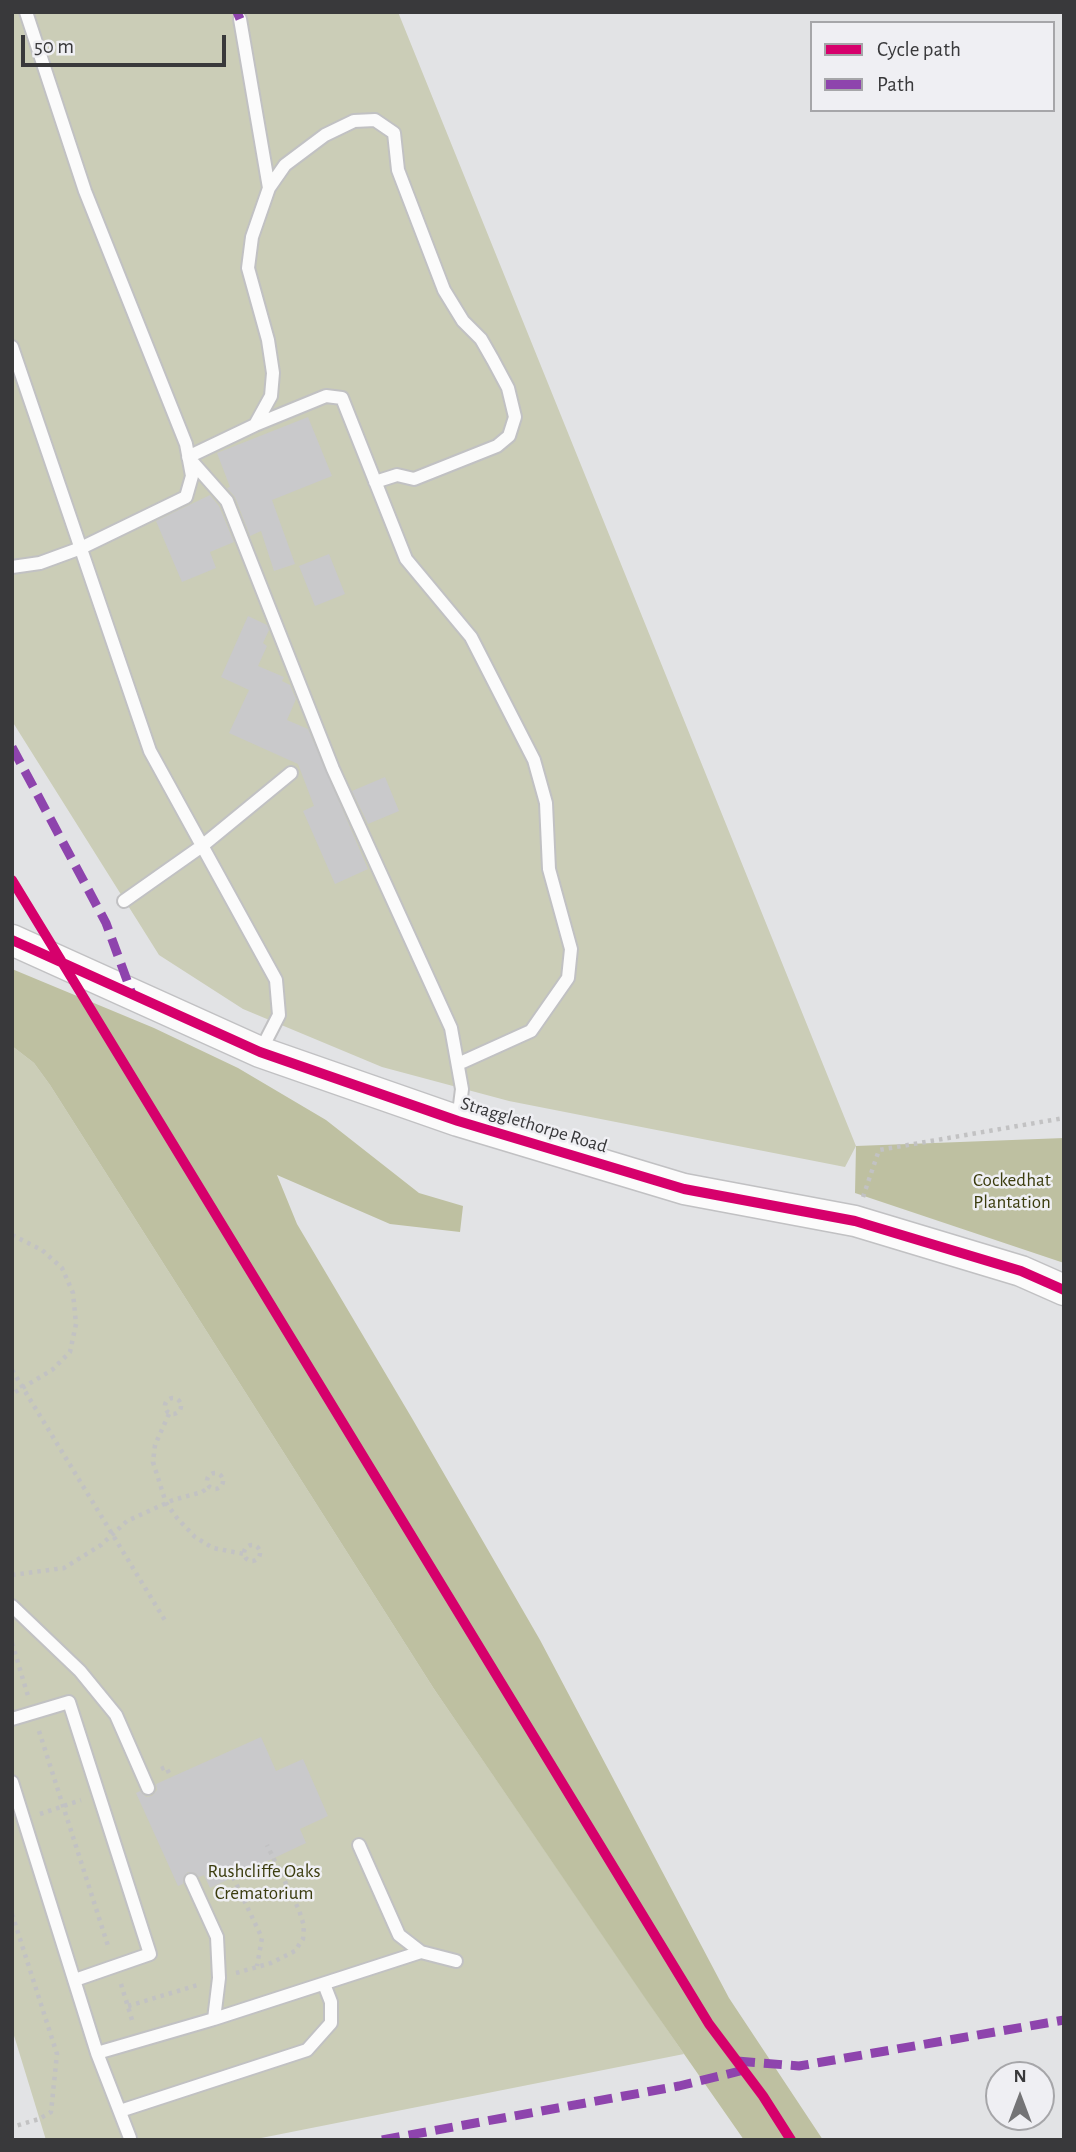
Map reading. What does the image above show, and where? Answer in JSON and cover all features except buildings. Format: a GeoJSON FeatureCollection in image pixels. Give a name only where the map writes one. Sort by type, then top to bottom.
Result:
{"type":"FeatureCollection","features":[{"type":"Feature","properties":{"kind":"street","name":"Stragglethorpe Road"},"geometry":{"type":"LineString","coordinates":[[12,940],[260,1052],[458,1121],[684,1189],[855,1221],[1021,1271],[1064,1290]]}},
{"type":"Feature","properties":{"kind":"lane"},"geometry":{"type":"LineString","coordinates":[[12,567],[40,563],[81,548],[186,497],[192,476],[186,444],[85,191],[26,12]]}},
{"type":"Feature","properties":{"kind":"lane"},"geometry":{"type":"LineString","coordinates":[[240,19],[269,188]]}},
{"type":"Feature","properties":{"kind":"lane"},"geometry":{"type":"LineString","coordinates":[[255,425],[271,396],[273,373],[268,340],[248,268],[252,237],[269,188],[285,165],[325,135],[354,121],[375,120],[394,133],[398,170],[444,290],[463,321],[481,339],[508,388],[515,417],[509,436],[497,446],[414,479],[397,475],[375,482]]}},
{"type":"Feature","properties":{"kind":"lane"},"geometry":{"type":"LineString","coordinates":[[12,348],[150,751],[276,980],[279,1015],[260,1052]]}},
{"type":"Feature","properties":{"kind":"lane"},"geometry":{"type":"LineString","coordinates":[[188,457],[255,425],[326,396],[342,398],[406,559],[471,637],[534,760],[546,803],[549,869],[571,949],[568,978],[531,1031],[458,1063]]}},
{"type":"Feature","properties":{"kind":"lane"},"geometry":{"type":"LineString","coordinates":[[188,457],[227,501],[333,769],[451,1028],[462,1088],[458,1121]]}},
{"type":"Feature","properties":{"kind":"lane"},"geometry":{"type":"LineString","coordinates":[[124,901],[202,846],[291,774]]}},
{"type":"Feature","properties":{"kind":"lane"},"geometry":{"type":"LineString","coordinates":[[12,1606],[80,1671],[116,1715],[148,1788]]}},
{"type":"Feature","properties":{"kind":"lane"},"geometry":{"type":"LineString","coordinates":[[12,1719],[69,1702],[150,1954],[75,1980]]}},
{"type":"Feature","properties":{"kind":"lane"},"geometry":{"type":"LineString","coordinates":[[12,1782],[97,2053],[130,2138]]}},
{"type":"Feature","properties":{"kind":"lane"},"geometry":{"type":"LineString","coordinates":[[359,1845],[398,1935],[421,1952],[456,1961]]}},
{"type":"Feature","properties":{"kind":"lane"},"geometry":{"type":"LineString","coordinates":[[191,1880],[217,1937],[219,1978],[214,2019]]}},
{"type":"Feature","properties":{"kind":"lane"},"geometry":{"type":"LineString","coordinates":[[97,2053],[214,2019],[421,1952]]}},
{"type":"Feature","properties":{"kind":"lane"},"geometry":{"type":"LineString","coordinates":[[120,2111],[307,2050],[331,2022],[331,2002],[324,1984]]}},
{"type":"Feature","properties":{"kind":"path"},"geometry":{"type":"LineString","coordinates":[[855,1221],[879,1150],[1064,1118]]}},
{"type":"Feature","properties":{"kind":"path"},"geometry":{"type":"LineString","coordinates":[[12,1235],[42,1250],[61,1268],[72,1293],[76,1324],[70,1352],[52,1370],[12,1394]]}},
{"type":"Feature","properties":{"kind":"path"},"geometry":{"type":"LineString","coordinates":[[12,1370],[166,1622]]}},
{"type":"Feature","properties":{"kind":"path"},"geometry":{"type":"LineString","coordinates":[[169,1414],[155,1445],[153,1462],[166,1503],[195,1537],[213,1548],[244,1554]]}},
{"type":"Feature","properties":{"kind":"path"},"geometry":{"type":"LineString","coordinates":[[12,1575],[64,1568],[101,1545],[127,1521],[166,1503],[209,1488]]}},
{"type":"Feature","properties":{"kind":"path"},"geometry":{"type":"LineString","coordinates":[[128,2006],[257,1967],[295,1951],[303,1939],[304,1926],[267,1845]]}},
{"type":"Feature","properties":{"kind":"path"},"geometry":{"type":"LineString","coordinates":[[233,1877],[262,1938],[257,1967]]}},
{"type":"Feature","properties":{"kind":"path"},"geometry":{"type":"LineString","coordinates":[[12,1914],[57,2054],[51,2112],[39,2119],[12,2127]]}},
{"type":"Feature","properties":{"kind":"green space"},"geometry":{"type":"Polygon","coordinates":[[[12,12],[398,12],[856,1146],[845,1167],[509,1101],[382,1067],[243,1009],[159,955],[12,721],[12,12]]]}},
{"type":"Feature","properties":{"kind":"green space"},"geometry":{"type":"Polygon","coordinates":[[[12,969],[154,1028],[238,1068],[326,1120],[419,1193],[463,1206],[460,1232],[390,1224],[277,1175],[297,1224],[540,1640],[729,1998],[823,2140],[744,2140],[645,1998],[434,1689],[50,1085],[34,1063],[12,1046],[12,969]]]}},
{"type":"Feature","properties":{"kind":"green space","name":"Rushcliffe Oaks Crematorium"},"geometry":{"type":"Polygon","coordinates":[[[12,1046],[34,1063],[50,1085],[434,1689],[684,2054],[251,2140],[46,2140],[12,2029],[12,1046]]]}},
{"type":"Feature","properties":{"kind":"green space","name":"Cockedhat Plantation"},"geometry":{"type":"Polygon","coordinates":[[[1064,1138],[1064,1263],[855,1193],[856,1146],[1064,1138]]]}},
{"type":"Feature","properties":{"kind":"marked path"},"geometry":{"type":"LineString","coordinates":[[237,12],[240,19]]}},
{"type":"Feature","properties":{"kind":"marked path"},"geometry":{"type":"LineString","coordinates":[[12,747],[106,923],[132,994]]}},
{"type":"Feature","properties":{"kind":"marked path"},"geometry":{"type":"LineString","coordinates":[[737,2061],[799,2066],[1064,2020]]}},
{"type":"Feature","properties":{"kind":"marked path"},"geometry":{"type":"LineString","coordinates":[[382,2140],[679,2086],[744,2070]]}},
{"type":"Feature","properties":{"kind":"cycle path"},"geometry":{"type":"LineString","coordinates":[[12,880],[709,2024],[763,2096],[791,2140]]}},
{"type":"Feature","properties":{"kind":"cycle path"},"geometry":{"type":"LineString","coordinates":[[12,940],[260,1052],[458,1121],[684,1189],[855,1221],[1021,1271],[1064,1290]]}}]}
